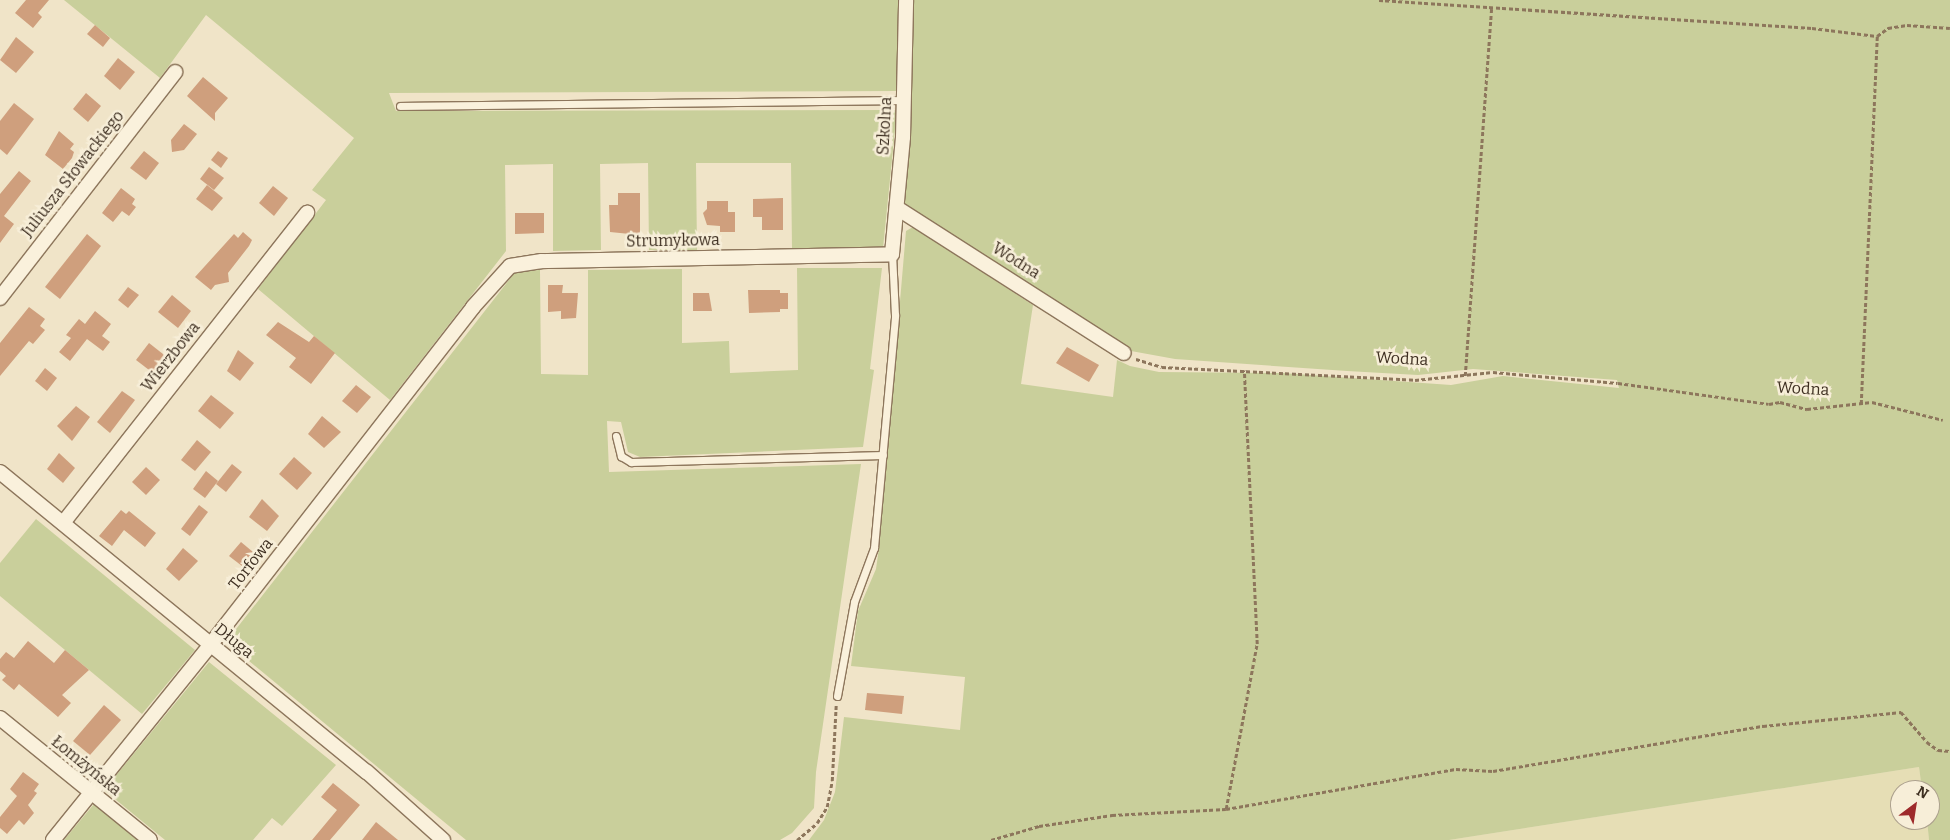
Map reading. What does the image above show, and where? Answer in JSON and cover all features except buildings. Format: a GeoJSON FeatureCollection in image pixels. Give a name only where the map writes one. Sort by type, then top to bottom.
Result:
{"type":"FeatureCollection","features":[{"type":"Feature","properties":{"kind":"street","name":"Szkolna"},"geometry":{"type":"LineString","coordinates":[[892,254],[904,100],[906,0]]}},
{"type":"Feature","properties":{"kind":"street","name":"Juliusza Słowackiego"},"geometry":{"type":"LineString","coordinates":[[0,298],[174,72]]}},
{"type":"Feature","properties":{"kind":"street","name":"Wodna"},"geometry":{"type":"LineString","coordinates":[[897,208],[1124,353]]}},
{"type":"Feature","properties":{"kind":"street","name":"Wierzbowa"},"geometry":{"type":"LineString","coordinates":[[63,523],[307,213]]}},
{"type":"Feature","properties":{"kind":"street","name":"Strumykowa"},"geometry":{"type":"LineString","coordinates":[[473,308],[510,266],[524,262],[892,254]]}},
{"type":"Feature","properties":{"kind":"street","name":"Torfowa"},"geometry":{"type":"LineString","coordinates":[[53,840],[211,644],[473,308]]}},
{"type":"Feature","properties":{"kind":"street","name":"Długa"},"geometry":{"type":"LineString","coordinates":[[0,472],[367,772],[443,840]]}},
{"type":"Feature","properties":{"kind":"street","name":"Łomżyńska"},"geometry":{"type":"LineString","coordinates":[[0,718],[150,840]]}},
{"type":"Feature","properties":{"kind":"lane"},"geometry":{"type":"LineString","coordinates":[[400,106],[904,100]]}},
{"type":"Feature","properties":{"kind":"lane"},"geometry":{"type":"LineString","coordinates":[[837,696],[854,602],[874,548],[895,315],[892,254]]}},
{"type":"Feature","properties":{"kind":"lane"},"geometry":{"type":"LineString","coordinates":[[616,436],[621,456],[631,462],[883,455]]}},
{"type":"Feature","properties":{"kind":"path"},"geometry":{"type":"LineString","coordinates":[[1379,0],[1491,9],[1812,28],[1877,36],[1888,28],[1907,25],[1950,28]]}},
{"type":"Feature","properties":{"kind":"path"},"geometry":{"type":"LineString","coordinates":[[1465,376],[1491,9]]}},
{"type":"Feature","properties":{"kind":"path"},"geometry":{"type":"LineString","coordinates":[[1862,404],[1877,36]]}},
{"type":"Feature","properties":{"kind":"path","name":"Wodna"},"geometry":{"type":"LineString","coordinates":[[1124,353],[1162,367],[1415,380],[1493,372],[1618,383],[1769,404],[1780,402],[1815,409],[1872,402],[1943,420]]}},
{"type":"Feature","properties":{"kind":"path"},"geometry":{"type":"LineString","coordinates":[[1226,809],[1257,644],[1244,370]]}},
{"type":"Feature","properties":{"kind":"path"},"geometry":{"type":"LineString","coordinates":[[798,840],[817,823],[827,807],[832,781],[837,696]]}},
{"type":"Feature","properties":{"kind":"path"},"geometry":{"type":"LineString","coordinates":[[991,840],[1039,826],[1112,815],[1226,809],[1456,769],[1493,771],[1763,726],[1901,712],[1927,742],[1938,750],[1950,751]]}},
{"type":"Feature","properties":{"kind":"shaded area"},"geometry":{"type":"Polygon","coordinates":[[[1919,767],[1921,780],[1890,780],[1890,830],[1928,830],[1929,840],[1449,840],[1919,767]]]}},
{"type":"Feature","properties":{"kind":"green space"},"geometry":{"type":"Polygon","coordinates":[[[64,0],[898,0],[898,91],[389,93],[396,111],[897,110],[883,248],[792,249],[791,163],[696,163],[697,250],[649,250],[648,163],[600,164],[601,250],[553,251],[553,164],[505,165],[506,251],[390,400],[258,289],[326,200],[312,190],[354,138],[206,15],[160,78],[64,0]]]}},
{"type":"Feature","properties":{"kind":"green space"},"geometry":{"type":"Polygon","coordinates":[[[910,0],[1950,0],[1950,840],[1929,840],[1928,830],[1940,830],[1940,780],[1921,780],[1919,767],[1449,840],[809,840],[824,820],[835,792],[844,717],[960,730],[965,677],[851,666],[858,611],[876,569],[879,548],[906,231],[913,227],[1033,305],[1021,384],[1113,397],[1117,360],[1130,366],[1159,372],[1282,373],[1451,385],[1503,376],[1619,388],[1617,380],[1473,369],[1418,375],[1175,359],[1131,351],[904,205],[910,0]]]}},
{"type":"Feature","properties":{"kind":"green space"},"geometry":{"type":"Polygon","coordinates":[[[797,268],[882,268],[870,369],[874,370],[863,447],[640,457],[628,452],[621,422],[607,421],[609,472],[861,464],[816,772],[814,808],[792,833],[780,840],[466,840],[226,642],[516,271],[540,270],[541,374],[588,375],[588,270],[682,269],[682,343],[729,341],[730,373],[798,370],[797,268]]]}},
{"type":"Feature","properties":{"kind":"green space"},"geometry":{"type":"Polygon","coordinates":[[[36,519],[195,650],[142,714],[0,596],[0,563],[36,519]]]}},
{"type":"Feature","properties":{"kind":"green space"},"geometry":{"type":"Polygon","coordinates":[[[209,662],[336,765],[282,826],[272,818],[253,840],[165,840],[104,790],[209,662]]]}},
{"type":"Feature","properties":{"kind":"green space"},"geometry":{"type":"Polygon","coordinates":[[[94,804],[138,840],[64,840],[94,804]]]}}]}
